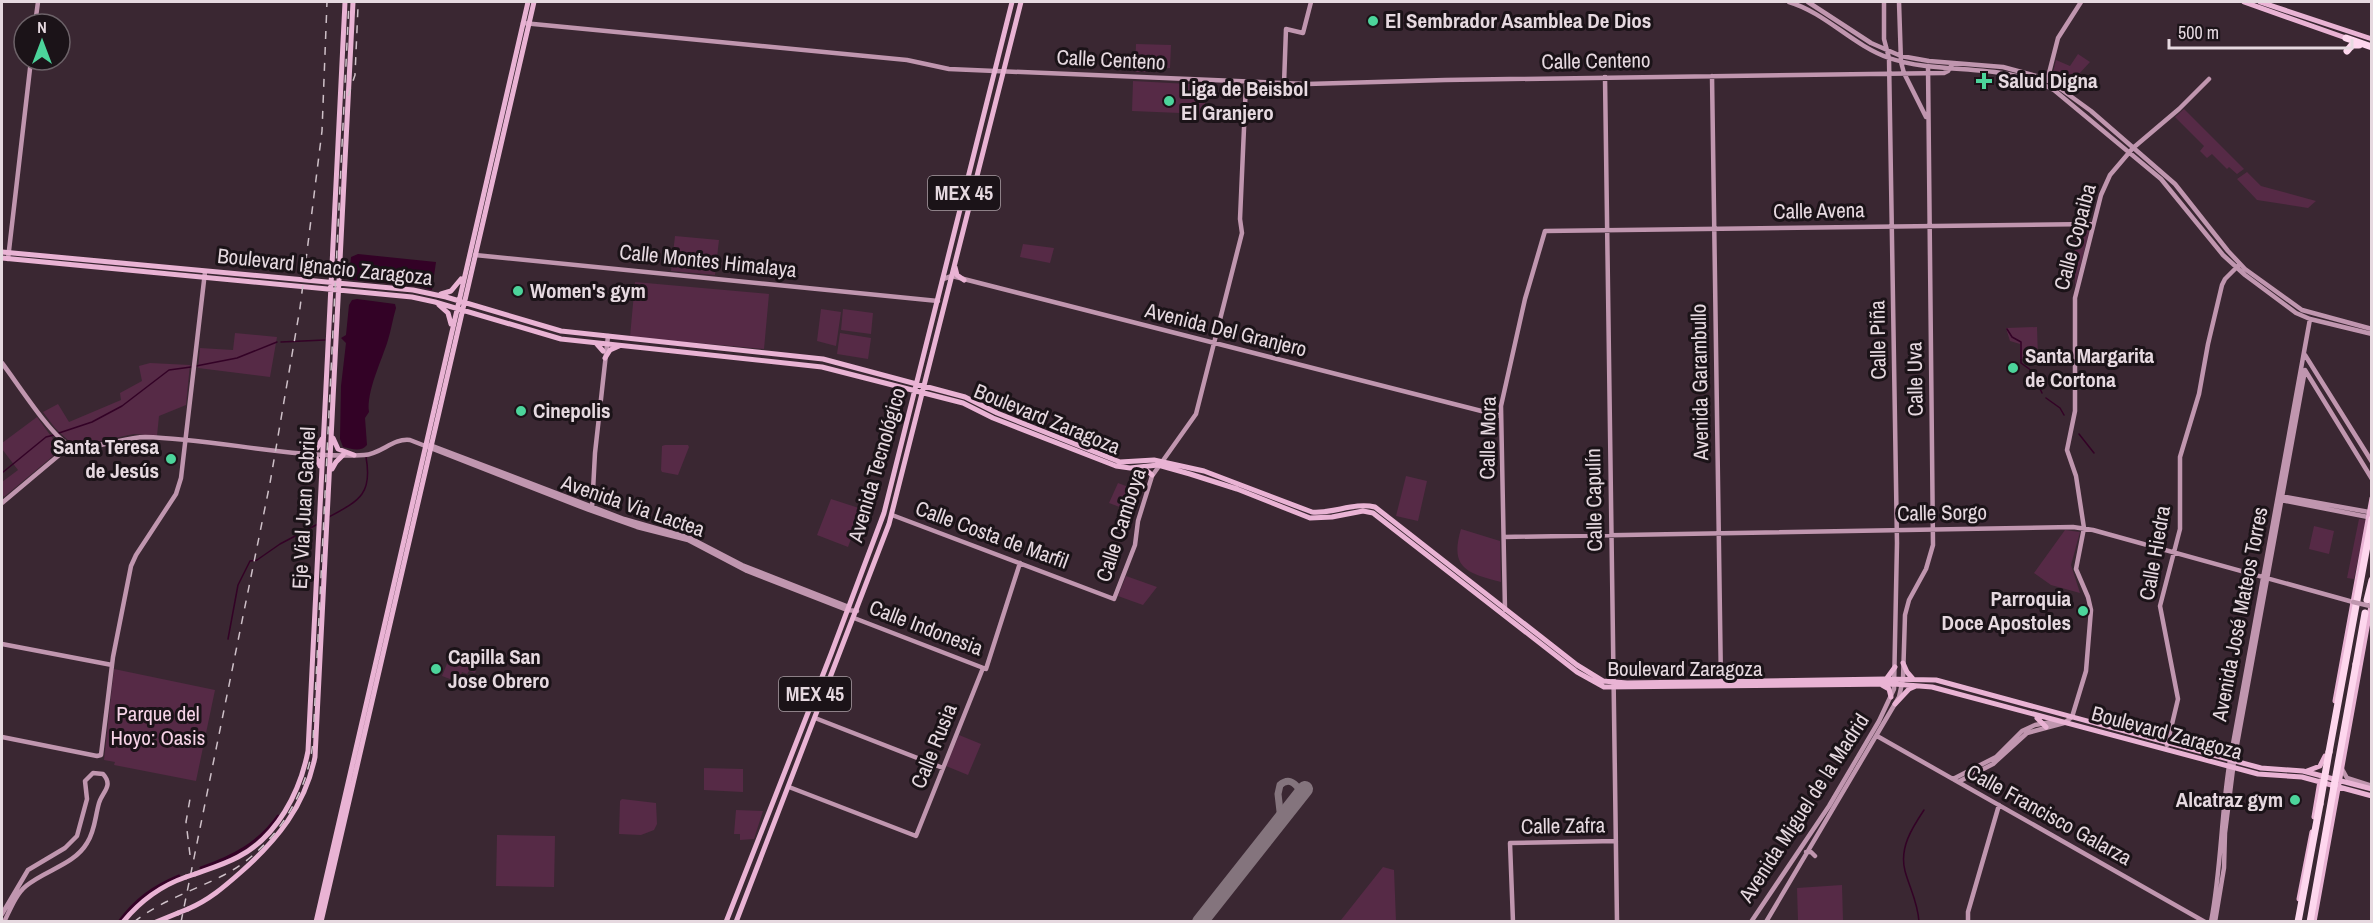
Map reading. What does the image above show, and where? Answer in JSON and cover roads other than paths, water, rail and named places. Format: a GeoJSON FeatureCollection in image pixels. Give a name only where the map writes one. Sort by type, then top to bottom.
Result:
{"type":"FeatureCollection","features":[{"type":"Feature","properties":{"kind":"highway"},"geometry":{"type":"LineString","coordinates":[[2346,38],[2370,44]]}},
{"type":"Feature","properties":{"kind":"highway"},"geometry":{"type":"LineString","coordinates":[[2347,51],[2354,44],[2370,44]]}},
{"type":"Feature","properties":{"kind":"highway"},"geometry":{"type":"LineString","coordinates":[[2338,687],[2346,664],[2349,634],[2370,516]]}},
{"type":"Feature","properties":{"kind":"highway"},"geometry":{"type":"LineString","coordinates":[[2370,603],[2372,580]]}},
{"type":"Feature","properties":{"kind":"highway"},"geometry":{"type":"LineString","coordinates":[[2312,919],[2365,612]]}},
{"type":"Feature","properties":{"kind":"highway"},"geometry":{"type":"LineString","coordinates":[[2296,921],[2343,674]]}},
{"type":"Feature","properties":{"kind":"highway"},"geometry":{"type":"LineString","coordinates":[[2312,919],[2318,901]]}},
{"type":"Feature","properties":{"kind":"main road","name":"Eje Vial Juan Gabriel"},"geometry":{"type":"LineString","coordinates":[[123,921],[153,893],[186,877],[237,858],[262,840],[286,809],[301,778],[309,745],[345,2]]}},
{"type":"Feature","properties":{"kind":"main road","name":"Eje Vial Juan Gabriel"},"geometry":{"type":"LineString","coordinates":[[156,921],[188,909],[214,895],[267,849],[294,813],[309,781],[317,742],[353,2]]}},
{"type":"Feature","properties":{"kind":"main road"},"geometry":{"type":"LineString","coordinates":[[433,294],[451,291],[466,274],[475,255],[526,23],[528,2]]}},
{"type":"Feature","properties":{"kind":"main road"},"geometry":{"type":"LineString","coordinates":[[451,329],[461,302],[526,23],[534,2]]}},
{"type":"Feature","properties":{"kind":"main road","name":"Avenida Tecnológico"},"geometry":{"type":"LineString","coordinates":[[726,921],[878,529],[932,326],[1012,2]]}},
{"type":"Feature","properties":{"kind":"main road","name":"Avenida Tecnológico"},"geometry":{"type":"LineString","coordinates":[[736,921],[892,516],[1021,2]]}},
{"type":"Feature","properties":{"kind":"main road"},"geometry":{"type":"LineString","coordinates":[[2244,2],[2346,38]]}},
{"type":"Feature","properties":{"kind":"main road"},"geometry":{"type":"LineString","coordinates":[[2260,2],[2370,44]]}},
{"type":"Feature","properties":{"kind":"main road"},"geometry":{"type":"LineString","coordinates":[[971,169],[974,174],[979,172]]}},
{"type":"Feature","properties":{"kind":"main road"},"geometry":{"type":"LineString","coordinates":[[968,180],[973,180],[976,184]]}},
{"type":"Feature","properties":{"kind":"main road","name":"Boulevard Ignacio Zaragoza"},"geometry":{"type":"LineString","coordinates":[[2,252],[6,257],[205,274],[310,280],[331,286]]}},
{"type":"Feature","properties":{"kind":"main road"},"geometry":{"type":"LineString","coordinates":[[955,267],[957,275],[964,280]]}},
{"type":"Feature","properties":{"kind":"main road"},"geometry":{"type":"LineString","coordinates":[[319,281],[328,276],[332,268]]}},
{"type":"Feature","properties":{"kind":"main road"},"geometry":{"type":"LineString","coordinates":[[340,272],[345,280],[353,285]]}},
{"type":"Feature","properties":{"kind":"main road","name":"Boulevard Ignacio Zaragoza"},"geometry":{"type":"LineString","coordinates":[[205,274],[279,285],[316,288],[331,286],[354,292],[412,297],[548,337],[813,365],[898,386],[924,389]]}},
{"type":"Feature","properties":{"kind":"main road"},"geometry":{"type":"LineString","coordinates":[[461,302],[466,291],[466,274]]}},
{"type":"Feature","properties":{"kind":"main road"},"geometry":{"type":"LineString","coordinates":[[279,285],[292,283],[295,279]]}},
{"type":"Feature","properties":{"kind":"main road"},"geometry":{"type":"LineString","coordinates":[[308,287],[310,280]]}},
{"type":"Feature","properties":{"kind":"main road","name":"Boulevard Ignacio Zaragoza"},"geometry":{"type":"LineString","coordinates":[[340,287],[353,285],[433,294],[553,330],[811,357],[900,379],[916,387]]}},
{"type":"Feature","properties":{"kind":"main road"},"geometry":{"type":"LineString","coordinates":[[316,288],[326,295],[330,305]]}},
{"type":"Feature","properties":{"kind":"main road"},"geometry":{"type":"LineString","coordinates":[[466,291],[472,301],[485,308]]}},
{"type":"Feature","properties":{"kind":"main road"},"geometry":{"type":"LineString","coordinates":[[339,305],[346,295],[354,292]]}},
{"type":"Feature","properties":{"kind":"main road"},"geometry":{"type":"LineString","coordinates":[[435,302],[448,313],[451,329],[450,347]]}},
{"type":"Feature","properties":{"kind":"main road"},"geometry":{"type":"LineString","coordinates":[[321,921],[327,885],[450,347],[458,325],[459,309]]}},
{"type":"Feature","properties":{"kind":"main road"},"geometry":{"type":"LineString","coordinates":[[458,325],[470,316],[482,317]]}},
{"type":"Feature","properties":{"kind":"main road"},"geometry":{"type":"LineString","coordinates":[[932,326],[939,328]]}},
{"type":"Feature","properties":{"kind":"main road"},"geometry":{"type":"LineString","coordinates":[[929,336],[937,338]]}},
{"type":"Feature","properties":{"kind":"main road"},"geometry":{"type":"LineString","coordinates":[[595,342],[603,351]]}},
{"type":"Feature","properties":{"kind":"main road"},"geometry":{"type":"LineString","coordinates":[[603,362],[611,349],[623,345]]}},
{"type":"Feature","properties":{"kind":"main road"},"geometry":{"type":"LineString","coordinates":[[900,379],[914,377],[922,361]]}},
{"type":"Feature","properties":{"kind":"main road"},"geometry":{"type":"LineString","coordinates":[[927,373],[932,385],[943,394]]}},
{"type":"Feature","properties":{"kind":"main road"},"geometry":{"type":"LineString","coordinates":[[898,386],[909,394],[910,411]]}},
{"type":"Feature","properties":{"kind":"main road","name":"Boulevard Zaragoza"},"geometry":{"type":"LineString","coordinates":[[924,389],[965,397],[997,413],[1120,462],[1160,463],[1211,474],[1308,512],[1325,512],[1362,505],[1375,507],[1588,673],[1613,686]]}},
{"type":"Feature","properties":{"kind":"main road"},"geometry":{"type":"LineString","coordinates":[[919,408],[929,398],[943,394]]}},
{"type":"Feature","properties":{"kind":"main road","name":"Boulevard Zaragoza"},"geometry":{"type":"LineString","coordinates":[[943,394],[993,418],[1116,466],[1160,463],[1310,518],[1332,517],[1364,511],[1373,513],[1588,680],[1598,685],[1885,679],[1916,683],[2166,749],[2261,768],[2303,771],[2372,788]]}},
{"type":"Feature","properties":{"kind":"main road"},"geometry":{"type":"LineString","coordinates":[[306,453],[317,448],[324,434]]}},
{"type":"Feature","properties":{"kind":"main road"},"geometry":{"type":"LineString","coordinates":[[332,434],[338,449],[354,455]]}},
{"type":"Feature","properties":{"kind":"main road"},"geometry":{"type":"LineString","coordinates":[[306,453],[318,460],[322,473]]}},
{"type":"Feature","properties":{"kind":"main road"},"geometry":{"type":"LineString","coordinates":[[899,454],[903,459],[907,458]]}},
{"type":"Feature","properties":{"kind":"main road"},"geometry":{"type":"LineString","coordinates":[[331,473],[334,464],[344,455]]}},
{"type":"Feature","properties":{"kind":"main road"},"geometry":{"type":"LineString","coordinates":[[896,465],[902,467],[902,477]]}},
{"type":"Feature","properties":{"kind":"main road"},"geometry":{"type":"LineString","coordinates":[[1141,466],[1147,468],[1152,475]]}},
{"type":"Feature","properties":{"kind":"main road"},"geometry":{"type":"LineString","coordinates":[[2319,802],[2321,776],[2327,754],[2372,498]]}},
{"type":"Feature","properties":{"kind":"main road"},"geometry":{"type":"LineString","coordinates":[[2318,901],[2358,661],[2370,603]]}},
{"type":"Feature","properties":{"kind":"main road"},"geometry":{"type":"LineString","coordinates":[[1897,702],[1916,683],[1903,663]]}},
{"type":"Feature","properties":{"kind":"main road"},"geometry":{"type":"LineString","coordinates":[[1885,679],[1895,668]]}},
{"type":"Feature","properties":{"kind":"main road","name":"Boulevard Zaragoza"},"geometry":{"type":"LineString","coordinates":[[1721,684],[1880,684],[1894,681]]}},
{"type":"Feature","properties":{"kind":"main road","name":"Boulevard Zaragoza"},"geometry":{"type":"LineString","coordinates":[[1916,683],[1942,681],[2168,742],[2264,776],[2296,776],[2372,796]]}},
{"type":"Feature","properties":{"kind":"main road"},"geometry":{"type":"LineString","coordinates":[[1880,684],[1888,688],[1892,696]]}},
{"type":"Feature","properties":{"kind":"main road"},"geometry":{"type":"LineString","coordinates":[[2036,716],[2045,725]]}},
{"type":"Feature","properties":{"kind":"main road"},"geometry":{"type":"LineString","coordinates":[[2035,725],[2036,716]]}},
{"type":"Feature","properties":{"kind":"main road"},"geometry":{"type":"LineString","coordinates":[[2303,771],[2316,768],[2327,754]]}},
{"type":"Feature","properties":{"kind":"main road"},"geometry":{"type":"LineString","coordinates":[[2310,779],[2317,787],[2319,802]]}},
{"type":"Feature","properties":{"kind":"main road"},"geometry":{"type":"LineString","coordinates":[[2335,802],[2340,792],[2353,791]]}},
{"type":"Feature","properties":{"kind":"main road"},"geometry":{"type":"LineString","coordinates":[[316,921],[327,885]]}},
{"type":"Feature","properties":{"kind":"street"},"geometry":{"type":"LineString","coordinates":[[1284,84],[1286,29],[1303,33],[1311,2]]}},
{"type":"Feature","properties":{"kind":"street"},"geometry":{"type":"LineString","coordinates":[[1789,2],[1817,14],[1867,48],[1889,55],[1950,69],[2008,74],[2057,85],[2091,111],[2131,150]]}},
{"type":"Feature","properties":{"kind":"street"},"geometry":{"type":"LineString","coordinates":[[1808,2],[1889,55]]}},
{"type":"Feature","properties":{"kind":"street","name":"Calle Piña"},"geometry":{"type":"LineString","coordinates":[[1884,2],[1884,39],[1889,55],[1890,73],[1897,531],[1898,599],[1894,681]]}},
{"type":"Feature","properties":{"kind":"street"},"geometry":{"type":"LineString","coordinates":[[1899,2],[1901,58],[1904,73],[1927,119]]}},
{"type":"Feature","properties":{"kind":"street"},"geometry":{"type":"LineString","coordinates":[[2046,82],[2058,38],[2081,2]]}},
{"type":"Feature","properties":{"kind":"street","name":"Calle Centeno"},"geometry":{"type":"LineString","coordinates":[[526,23],[907,60],[949,69],[1284,84],[1946,73],[1950,69]]}},
{"type":"Feature","properties":{"kind":"street"},"geometry":{"type":"LineString","coordinates":[[1867,48],[1878,51],[1884,39]]}},
{"type":"Feature","properties":{"kind":"street"},"geometry":{"type":"LineString","coordinates":[[1928,64],[1953,63],[2003,67],[2046,82],[2162,177],[2175,184],[2238,266],[2311,316],[2356,331],[2372,332]]}},
{"type":"Feature","properties":{"kind":"street"},"geometry":{"type":"LineString","coordinates":[[1950,69],[1953,63]]}},
{"type":"Feature","properties":{"kind":"street","name":"Calle Uva"},"geometry":{"type":"LineString","coordinates":[[1903,682],[1903,622],[1910,600],[1929,562],[1933,530],[1928,64]]}},
{"type":"Feature","properties":{"kind":"street"},"geometry":{"type":"LineString","coordinates":[[2050,69],[2057,85]]}},
{"type":"Feature","properties":{"kind":"street"},"geometry":{"type":"LineString","coordinates":[[6,257],[29,72]]}},
{"type":"Feature","properties":{"kind":"street","name":"Avenida Garambullo"},"geometry":{"type":"LineString","coordinates":[[1712,76],[1721,684]]}},
{"type":"Feature","properties":{"kind":"street","name":"Calle Capulín"},"geometry":{"type":"LineString","coordinates":[[1605,77],[1617,921]]}},
{"type":"Feature","properties":{"kind":"street","name":"Calle Copaiba"},"geometry":{"type":"LineString","coordinates":[[2084,528],[2077,480],[2067,450],[2075,411],[2075,298],[2103,186],[2131,150],[2179,109],[2209,79]]}},
{"type":"Feature","properties":{"kind":"street","name":"Calle Camboya"},"geometry":{"type":"LineString","coordinates":[[1114,598],[1135,545],[1138,521],[1152,475],[1196,414],[1214,344],[1241,235],[1246,82]]}},
{"type":"Feature","properties":{"kind":"street"},"geometry":{"type":"LineString","coordinates":[[1921,104],[1928,101]]}},
{"type":"Feature","properties":{"kind":"street","name":"Calle Avena"},"geometry":{"type":"LineString","coordinates":[[1545,231],[2093,224]]}},
{"type":"Feature","properties":{"kind":"street","name":"Calle Mora"},"geometry":{"type":"LineString","coordinates":[[1504,615],[1501,416],[1503,396],[1525,299],[1545,231]]}},
{"type":"Feature","properties":{"kind":"street","name":"Calle Montes Himalaya"},"geometry":{"type":"LineString","coordinates":[[475,255],[938,301]]}},
{"type":"Feature","properties":{"kind":"street","name":"Calle Hiedra"},"geometry":{"type":"LineString","coordinates":[[2166,749],[2178,699],[2160,606],[2181,521],[2181,453],[2199,394],[2222,285],[2238,266]]}},
{"type":"Feature","properties":{"kind":"street"},"geometry":{"type":"LineString","coordinates":[[2,737],[100,756],[112,665],[132,563],[178,488],[186,441],[205,274]]}},
{"type":"Feature","properties":{"kind":"street"},"geometry":{"type":"LineString","coordinates":[[943,279],[952,276]]}},
{"type":"Feature","properties":{"kind":"street","name":"Avenida Del Granjero"},"geometry":{"type":"LineString","coordinates":[[952,276],[1501,416]]}},
{"type":"Feature","properties":{"kind":"street"},"geometry":{"type":"LineString","coordinates":[[2311,316],[2372,332]]}},
{"type":"Feature","properties":{"kind":"street","name":"Avenida José Mateos Torres"},"geometry":{"type":"LineString","coordinates":[[2213,921],[2221,877],[2222,813],[2266,578],[2311,316]]}},
{"type":"Feature","properties":{"kind":"street"},"geometry":{"type":"LineString","coordinates":[[591,509],[597,413],[606,336]]}},
{"type":"Feature","properties":{"kind":"street"},"geometry":{"type":"LineString","coordinates":[[603,362],[605,343]]}},
{"type":"Feature","properties":{"kind":"street"},"geometry":{"type":"LineString","coordinates":[[2304,354],[2372,462]]}},
{"type":"Feature","properties":{"kind":"street"},"geometry":{"type":"LineString","coordinates":[[2,363],[57,436],[71,445],[82,447],[142,437],[306,453],[354,455]]}},
{"type":"Feature","properties":{"kind":"street"},"geometry":{"type":"LineString","coordinates":[[2313,367],[2303,368],[2372,479]]}},
{"type":"Feature","properties":{"kind":"street","name":"Avenida Via Lactea"},"geometry":{"type":"LineString","coordinates":[[354,455],[366,455],[401,440],[410,440],[591,509],[699,541],[750,568],[857,611]]}},
{"type":"Feature","properties":{"kind":"street"},"geometry":{"type":"LineString","coordinates":[[2,503],[71,445]]}},
{"type":"Feature","properties":{"kind":"street"},"geometry":{"type":"LineString","coordinates":[[2366,453],[2372,455]]}},
{"type":"Feature","properties":{"kind":"street"},"geometry":{"type":"LineString","coordinates":[[2280,498],[2370,516]]}},
{"type":"Feature","properties":{"kind":"street","name":"Calle Costa de Marfil"},"geometry":{"type":"LineString","coordinates":[[892,516],[1114,598]]}},
{"type":"Feature","properties":{"kind":"street"},"geometry":{"type":"LineString","coordinates":[[1956,780],[1996,757],[2022,731],[2035,725],[2063,722],[2072,716],[2086,671],[2091,610],[2076,566],[2084,528]]}},
{"type":"Feature","properties":{"kind":"street","name":"Calle Sorgo"},"geometry":{"type":"LineString","coordinates":[[1504,537],[2084,528],[2353,602],[2370,603]]}},
{"type":"Feature","properties":{"kind":"street","name":"Calle Rusia"},"geometry":{"type":"LineString","coordinates":[[789,787],[916,836],[984,668],[1020,563]]}},
{"type":"Feature","properties":{"kind":"street"},"geometry":{"type":"LineString","coordinates":[[1898,599],[1903,597],[1910,600]]}},
{"type":"Feature","properties":{"kind":"street","name":"Calle Indonesia"},"geometry":{"type":"LineString","coordinates":[[854,618],[984,668]]}},
{"type":"Feature","properties":{"kind":"street"},"geometry":{"type":"LineString","coordinates":[[2,644],[112,665]]}},
{"type":"Feature","properties":{"kind":"street","name":"Avenida Miguel de la Madrid"},"geometry":{"type":"LineString","coordinates":[[1751,921],[1829,806],[1892,696],[1894,681]]}},
{"type":"Feature","properties":{"kind":"street","name":"Avenida Miguel de la Madrid"},"geometry":{"type":"LineString","coordinates":[[1766,921],[1897,702],[1903,682]]}},
{"type":"Feature","properties":{"kind":"street"},"geometry":{"type":"LineString","coordinates":[[1892,696],[1896,695],[1897,702]]}},
{"type":"Feature","properties":{"kind":"street"},"geometry":{"type":"LineString","coordinates":[[815,718],[942,768]]}},
{"type":"Feature","properties":{"kind":"street"},"geometry":{"type":"LineString","coordinates":[[1956,780],[1997,761],[2025,735],[2045,725]]}},
{"type":"Feature","properties":{"kind":"street","name":"Calle Francisco Galarza"},"geometry":{"type":"LineString","coordinates":[[1877,736],[2205,921]]}},
{"type":"Feature","properties":{"kind":"street"},"geometry":{"type":"LineString","coordinates":[[2342,766],[2347,778],[2372,788]]}},
{"type":"Feature","properties":{"kind":"street"},"geometry":{"type":"LineString","coordinates":[[2,914],[28,870],[74,840],[81,827],[87,796],[84,786],[86,778],[93,773],[100,773],[107,778],[108,785],[101,798],[94,830],[84,848],[75,857],[26,886],[4,921]]}},
{"type":"Feature","properties":{"kind":"street"},"geometry":{"type":"LineString","coordinates":[[87,796],[101,798]]}},
{"type":"Feature","properties":{"kind":"street"},"geometry":{"type":"LineString","coordinates":[[1968,921],[1968,912],[1999,805]]}},
{"type":"Feature","properties":{"kind":"street","name":"Calle Zafra"},"geometry":{"type":"LineString","coordinates":[[1513,921],[1510,843],[1616,841]]}},
{"type":"Feature","properties":{"kind":"street"},"geometry":{"type":"LineString","coordinates":[[1806,852],[1811,852],[1815,856]]}},
{"type":"Feature","properties":{"kind":"waterway"},"geometry":{"type":"LineString","coordinates":[[2007,329],[2012,337],[2021,342],[2021,363],[2032,371]]}},
{"type":"Feature","properties":{"kind":"waterway"},"geometry":{"type":"LineString","coordinates":[[281,342],[325,340]]}},
{"type":"Feature","properties":{"kind":"waterway"},"geometry":{"type":"LineString","coordinates":[[196,366],[237,358],[277,342]]}},
{"type":"Feature","properties":{"kind":"waterway"},"geometry":{"type":"LineString","coordinates":[[59,433],[92,422],[122,406],[169,370],[191,367]]}},
{"type":"Feature","properties":{"kind":"waterway"},"geometry":{"type":"LineString","coordinates":[[2035,378],[2042,393]]}},
{"type":"Feature","properties":{"kind":"waterway"},"geometry":{"type":"LineString","coordinates":[[2046,398],[2060,408],[2064,415]]}},
{"type":"Feature","properties":{"kind":"waterway"},"geometry":{"type":"LineString","coordinates":[[2079,434],[2094,453]]}},
{"type":"Feature","properties":{"kind":"waterway"},"geometry":{"type":"LineString","coordinates":[[2,473],[46,437],[54,435]]}},
{"type":"Feature","properties":{"kind":"waterway"},"geometry":{"type":"LineString","coordinates":[[329,517],[361,495],[367,480],[366,457]]}},
{"type":"Feature","properties":{"kind":"waterway"},"geometry":{"type":"LineString","coordinates":[[228,639],[238,585],[250,561],[257,560],[280,544],[318,524]]}},
{"type":"Feature","properties":{"kind":"waterway"},"geometry":{"type":"LineString","coordinates":[[1919,922],[1905,871],[1904,854],[1911,831],[1924,810]]}},
{"type":"Feature","properties":{"kind":"waterway"},"geometry":{"type":"LineString","coordinates":[[201,868],[224,859],[253,842],[278,816]]}},
{"type":"Feature","properties":{"kind":"waterway"},"geometry":{"type":"LineString","coordinates":[[119,922],[146,894],[179,876]]}},
{"type":"Feature","properties":{"kind":"railway"},"geometry":{"type":"LineString","coordinates":[[181,922],[270,483],[300,308],[322,131],[327,2]]}},
{"type":"Feature","properties":{"kind":"railway"},"geometry":{"type":"LineString","coordinates":[[134,922],[167,902],[224,875],[258,851],[285,819],[296,801],[310,761],[313,741],[349,2]]}},
{"type":"Feature","properties":{"kind":"railway"},"geometry":{"type":"LineString","coordinates":[[348,96],[355,75],[358,7]]}},
{"type":"Feature","properties":{"kind":"railway"},"geometry":{"type":"LineString","coordinates":[[190,855],[186,822],[191,793]]}},
{"type":"Feature","properties":{"kind":"place","name":"El Sembrador Asamblea De Dios"},"geometry":{"type":"Point","coordinates":[1373,21]}},
{"type":"Feature","properties":{"kind":"place","name":"Salud Digna"},"geometry":{"type":"Point","coordinates":[1984,81]}},
{"type":"Feature","properties":{"kind":"place","name":"Liga de Beisbol El Granjero"},"geometry":{"type":"Point","coordinates":[1169,101]}},
{"type":"Feature","properties":{"kind":"place","name":"Women's gym"},"geometry":{"type":"Point","coordinates":[518,291]}},
{"type":"Feature","properties":{"kind":"place","name":"Santa Margarita de Cortona"},"geometry":{"type":"Point","coordinates":[2013,368]}},
{"type":"Feature","properties":{"kind":"place","name":"Cinepolis"},"geometry":{"type":"Point","coordinates":[521,411]}},
{"type":"Feature","properties":{"kind":"place","name":"Santa Teresa de Jesús"},"geometry":{"type":"Point","coordinates":[171,459]}},
{"type":"Feature","properties":{"kind":"place","name":"Parroquia Doce Apostoles"},"geometry":{"type":"Point","coordinates":[2083,611]}},
{"type":"Feature","properties":{"kind":"place","name":"Capilla San Jose Obrero"},"geometry":{"type":"Point","coordinates":[436,669]}},
{"type":"Feature","properties":{"kind":"place","name":"Alcatraz gym"},"geometry":{"type":"Point","coordinates":[2295,800]}},
{"type":"Feature","properties":{"kind":"park label","name":"Parque del Hoyo: Oasis"},"geometry":{"type":"Point","coordinates":[158,726]}}]}
